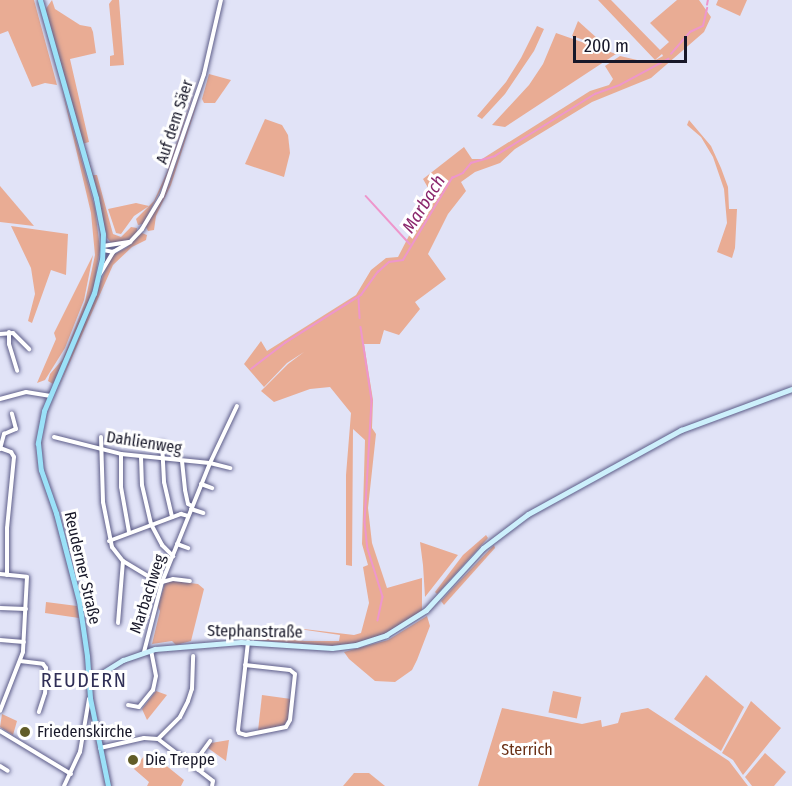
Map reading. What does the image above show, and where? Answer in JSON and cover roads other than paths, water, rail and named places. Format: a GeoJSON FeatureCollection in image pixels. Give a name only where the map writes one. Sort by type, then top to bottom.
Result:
{"type":"FeatureCollection","features":[{"type":"Feature","properties":{"kind":"main road","name":"Reuderner Straße"},"geometry":{"type":"LineString","coordinates":[[40,0],[96,198],[103,248],[100,275],[40,425],[39,460],[74,582],[84,630],[90,698],[108,786]]}},
{"type":"Feature","properties":{"kind":"street","name":"Auf dem Säer"},"geometry":{"type":"LineString","coordinates":[[113,252],[130,242],[147,222],[168,181],[204,74],[221,0]]}},
{"type":"Feature","properties":{"kind":"street"},"geometry":{"type":"LineString","coordinates":[[103,248],[130,242]]}},
{"type":"Feature","properties":{"kind":"street"},"geometry":{"type":"LineString","coordinates":[[100,275],[113,252],[103,248]]}},
{"type":"Feature","properties":{"kind":"street"},"geometry":{"type":"LineString","coordinates":[[0,334],[9,332],[17,335],[28,349]]}},
{"type":"Feature","properties":{"kind":"street"},"geometry":{"type":"LineString","coordinates":[[9,332],[9,344],[17,371]]}},
{"type":"Feature","properties":{"kind":"street","name":"Stephanstraße"},"geometry":{"type":"LineString","coordinates":[[89,681],[123,660],[148,651],[248,642],[322,648],[356,645],[395,631],[426,610],[495,538],[534,511],[681,430],[792,389]]}},
{"type":"Feature","properties":{"kind":"street"},"geometry":{"type":"LineString","coordinates":[[0,399],[26,392],[51,396]]}},
{"type":"Feature","properties":{"kind":"street","name":"Marbachweg"},"geometry":{"type":"LineString","coordinates":[[148,651],[162,582],[201,484],[237,406]]}},
{"type":"Feature","properties":{"kind":"street"},"geometry":{"type":"LineString","coordinates":[[7,575],[7,528],[15,457],[11,452],[0,449],[4,434],[16,429],[12,414]]}},
{"type":"Feature","properties":{"kind":"street","name":"Dahlienweg"},"geometry":{"type":"LineString","coordinates":[[54,437],[141,457],[210,463],[230,468]]}},
{"type":"Feature","properties":{"kind":"street"},"geometry":{"type":"LineString","coordinates":[[100,437],[102,502],[109,541],[123,561],[162,582],[169,579],[190,581]]}},
{"type":"Feature","properties":{"kind":"street"},"geometry":{"type":"LineString","coordinates":[[162,443],[162,460],[172,517]]}},
{"type":"Feature","properties":{"kind":"street"},"geometry":{"type":"LineString","coordinates":[[121,453],[122,487],[129,532]]}},
{"type":"Feature","properties":{"kind":"street"},"geometry":{"type":"LineString","coordinates":[[141,457],[142,485],[151,524],[162,545],[173,556]]}},
{"type":"Feature","properties":{"kind":"street"},"geometry":{"type":"LineString","coordinates":[[182,461],[188,504],[191,508],[203,513]]}},
{"type":"Feature","properties":{"kind":"street"},"geometry":{"type":"LineString","coordinates":[[201,484],[212,488]]}},
{"type":"Feature","properties":{"kind":"street"},"geometry":{"type":"LineString","coordinates":[[109,541],[181,514],[188,516]]}},
{"type":"Feature","properties":{"kind":"street","name":"Marbachweg"},"geometry":{"type":"LineString","coordinates":[[177,544],[188,548]]}},
{"type":"Feature","properties":{"kind":"street"},"geometry":{"type":"LineString","coordinates":[[118,623],[123,561]]}},
{"type":"Feature","properties":{"kind":"street"},"geometry":{"type":"LineString","coordinates":[[0,574],[27,577],[24,642],[20,661],[0,711]]}},
{"type":"Feature","properties":{"kind":"street"},"geometry":{"type":"LineString","coordinates":[[0,608],[26,609]]}},
{"type":"Feature","properties":{"kind":"street"},"geometry":{"type":"LineString","coordinates":[[0,640],[24,642]]}},
{"type":"Feature","properties":{"kind":"street"},"geometry":{"type":"LineString","coordinates":[[245,665],[290,670],[296,678],[290,720],[286,727],[246,735],[241,735],[238,730],[245,665],[248,642]]}},
{"type":"Feature","properties":{"kind":"street"},"geometry":{"type":"LineString","coordinates":[[128,705],[141,706],[154,688],[155,674],[148,651]]}},
{"type":"Feature","properties":{"kind":"street"},"geometry":{"type":"LineString","coordinates":[[158,739],[180,717],[188,701],[192,689],[193,656]]}},
{"type":"Feature","properties":{"kind":"street"},"geometry":{"type":"LineString","coordinates":[[20,661],[43,664],[46,668],[45,693],[39,712]]}},
{"type":"Feature","properties":{"kind":"street"},"geometry":{"type":"LineString","coordinates":[[64,786],[80,752],[90,698]]}},
{"type":"Feature","properties":{"kind":"street"},"geometry":{"type":"LineString","coordinates":[[84,722],[94,720]]}},
{"type":"Feature","properties":{"kind":"street"},"geometry":{"type":"LineString","coordinates":[[0,730],[71,774]]}},
{"type":"Feature","properties":{"kind":"street"},"geometry":{"type":"LineString","coordinates":[[100,748],[144,738],[158,739],[214,782],[212,786]]}},
{"type":"Feature","properties":{"kind":"street"},"geometry":{"type":"LineString","coordinates":[[192,766],[210,741]]}},
{"type":"Feature","properties":{"kind":"street"},"geometry":{"type":"LineString","coordinates":[[0,766],[8,771]]}},
{"type":"Feature","properties":{"kind":"waterway","name":"Marbach"},"geometry":{"type":"LineString","coordinates":[[707,5],[708,0]]}},
{"type":"Feature","properties":{"kind":"waterway","name":"Marbach"},"geometry":{"type":"LineString","coordinates":[[671,54],[690,32],[703,26],[707,8]]}},
{"type":"Feature","properties":{"kind":"waterway","name":"Marbach"},"geometry":{"type":"LineString","coordinates":[[251,369],[285,343],[361,295],[378,272],[389,262],[403,260],[452,178],[463,173],[471,163],[495,156],[595,94],[620,85],[668,59]]}},
{"type":"Feature","properties":{"kind":"waterway"},"geometry":{"type":"LineString","coordinates":[[366,196],[410,244]]}},
{"type":"Feature","properties":{"kind":"waterway"},"geometry":{"type":"LineString","coordinates":[[359,298],[360,318]]}},
{"type":"Feature","properties":{"kind":"waterway"},"geometry":{"type":"LineString","coordinates":[[361,327],[372,401],[365,522],[368,549],[383,597],[378,620]]}},
{"type":"Feature","properties":{"kind":"place","name":"Friedenskirche"},"geometry":{"type":"Point","coordinates":[25,732]}},
{"type":"Feature","properties":{"kind":"place","name":"Die Treppe"},"geometry":{"type":"Point","coordinates":[133,760]}},
{"type":"Feature","properties":{"kind":"district","name":"REUDERN"},"geometry":{"type":"Point","coordinates":[84,680]}},
{"type":"Feature","properties":{"kind":"park label","name":"Sterrich"},"geometry":{"type":"Point","coordinates":[527,750]}}]}
